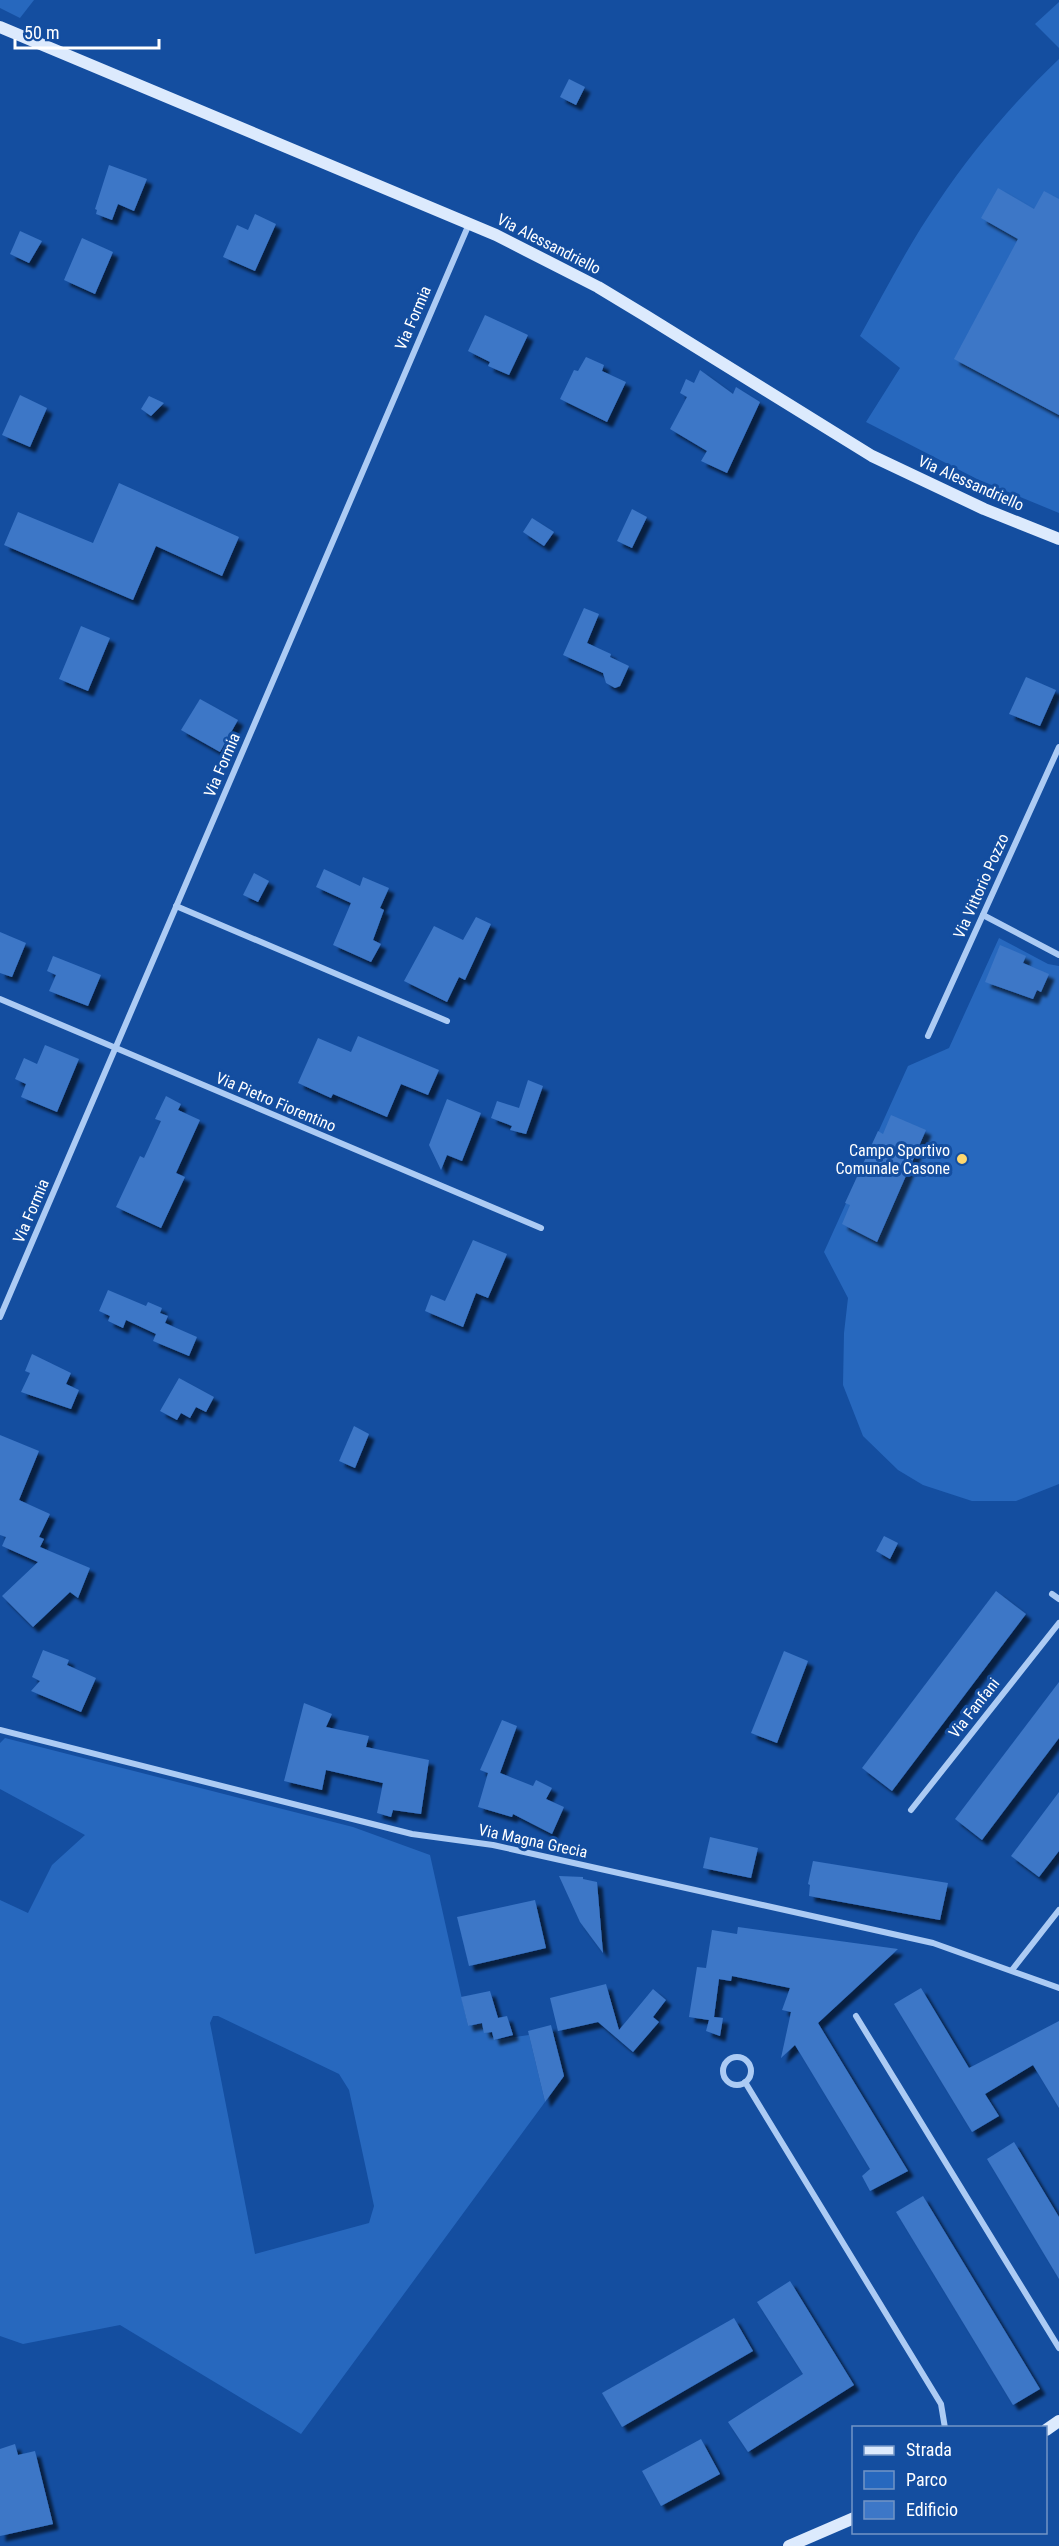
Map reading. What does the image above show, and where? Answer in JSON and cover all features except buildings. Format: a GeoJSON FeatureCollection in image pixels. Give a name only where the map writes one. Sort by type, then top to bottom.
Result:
{"type":"FeatureCollection","features":[{"type":"Feature","properties":{"kind":"street","name":"Via Alessandriello"},"geometry":{"type":"LineString","coordinates":[[0,27],[469,223],[598,287],[872,456],[984,509],[1059,539]]}},
{"type":"Feature","properties":{"kind":"street","name":"Via Formia"},"geometry":{"type":"LineString","coordinates":[[0,1317],[469,223]]}},
{"type":"Feature","properties":{"kind":"street","name":"Via Vittorio Pozzo"},"geometry":{"type":"LineString","coordinates":[[928,1036],[1059,747]]}},
{"type":"Feature","properties":{"kind":"street"},"geometry":{"type":"LineString","coordinates":[[176,906],[447,1021]]}},
{"type":"Feature","properties":{"kind":"street"},"geometry":{"type":"LineString","coordinates":[[983,915],[1059,955]]}},
{"type":"Feature","properties":{"kind":"street","name":"Via Pietro Fiorentino"},"geometry":{"type":"LineString","coordinates":[[0,999],[541,1228]]}},
{"type":"Feature","properties":{"kind":"street"},"geometry":{"type":"LineString","coordinates":[[1052,1594],[1059,1599]]}},
{"type":"Feature","properties":{"kind":"street","name":"Via Fanfani"},"geometry":{"type":"LineString","coordinates":[[911,1810],[1059,1623]]}},
{"type":"Feature","properties":{"kind":"street","name":"Via Magna Grecia"},"geometry":{"type":"LineString","coordinates":[[0,1730],[412,1834],[493,1845],[933,1943],[1059,1988]]}},
{"type":"Feature","properties":{"kind":"street"},"geometry":{"type":"LineString","coordinates":[[1012,1970],[1059,1910]]}},
{"type":"Feature","properties":{"kind":"street"},"geometry":{"type":"LineString","coordinates":[[856,2016],[1059,2348]]}},
{"type":"Feature","properties":{"kind":"street"},"geometry":{"type":"LineString","coordinates":[[738,2057],[749,2064],[751,2073],[745,2082],[733,2085],[725,2079],[723,2071],[729,2059],[738,2057]]}},
{"type":"Feature","properties":{"kind":"street"},"geometry":{"type":"LineString","coordinates":[[745,2082],[941,2404],[945,2426]]}},
{"type":"Feature","properties":{"kind":"street"},"geometry":{"type":"LineString","coordinates":[[789,2546],[852,2519]]}},
{"type":"Feature","properties":{"kind":"green space"},"geometry":{"type":"Polygon","coordinates":[[[0,0],[34,0],[20,18],[0,8],[0,0]]]}},
{"type":"Feature","properties":{"kind":"green space"},"geometry":{"type":"Polygon","coordinates":[[[1059,2],[1059,48],[1035,24],[1059,2]]]}},
{"type":"Feature","properties":{"kind":"green space"},"geometry":{"type":"Polygon","coordinates":[[[1059,59],[1059,513],[977,479],[866,422],[900,368],[860,336],[917,234],[951,183],[995,127],[1059,59]]]}},
{"type":"Feature","properties":{"kind":"green space","name":"Campo Sportivo Comunale Casone"},"geometry":{"type":"Polygon","coordinates":[[[999,938],[1048,964],[1059,966],[1059,1484],[1016,1501],[972,1501],[923,1485],[898,1470],[863,1436],[843,1385],[844,1333],[848,1298],[824,1252],[908,1066],[949,1048],[999,938]]]}},
{"type":"Feature","properties":{"kind":"green space"},"geometry":{"type":"Polygon","coordinates":[[[5,1738],[353,1827],[430,1855],[468,2026],[482,2023],[495,2040],[529,2035],[545,2102],[301,2434],[120,2325],[23,2344],[0,2336],[0,1900],[28,1913],[52,1865],[85,1835],[0,1789],[0,1743],[5,1738]],[[213,2016],[210,2023],[255,2254],[369,2223],[374,2206],[349,2090],[339,2074],[218,2016],[213,2016]]]}},
{"type":"Feature","properties":{"kind":"place","name":"Campo Sportivo Comunale Casone"},"geometry":{"type":"Point","coordinates":[962,1159]}}]}
